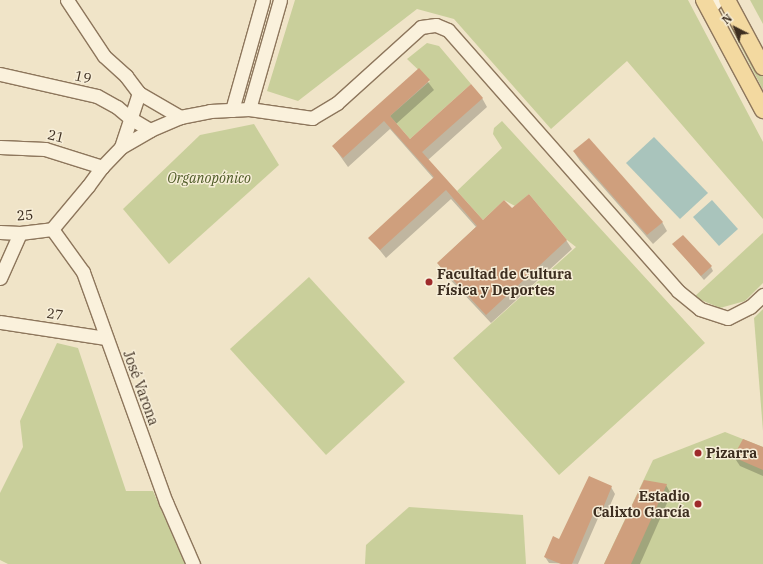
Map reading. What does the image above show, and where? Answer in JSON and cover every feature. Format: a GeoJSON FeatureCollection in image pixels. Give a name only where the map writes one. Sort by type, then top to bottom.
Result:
{"type":"FeatureCollection","features":[{"type":"Feature","properties":{"kind":"main road"},"geometry":{"type":"LineString","coordinates":[[727,0],[763,67]]}},
{"type":"Feature","properties":{"kind":"main road"},"geometry":{"type":"LineString","coordinates":[[710,3],[763,110]]}},
{"type":"Feature","properties":{"kind":"street"},"geometry":{"type":"LineString","coordinates":[[67,0],[104,56],[126,76],[139,93],[180,118]]}},
{"type":"Feature","properties":{"kind":"street"},"geometry":{"type":"LineString","coordinates":[[232,110],[263,0]]}},
{"type":"Feature","properties":{"kind":"street"},"geometry":{"type":"LineString","coordinates":[[249,109],[280,0]]}},
{"type":"Feature","properties":{"kind":"street"},"geometry":{"type":"LineString","coordinates":[[52,229],[102,167],[121,147],[150,130],[180,118],[210,111],[249,109],[312,118],[337,103],[421,27],[436,25],[448,30],[678,291],[700,309],[728,318],[750,307],[763,294]]}},
{"type":"Feature","properties":{"kind":"street","name":"19"},"geometry":{"type":"LineString","coordinates":[[0,74],[97,96],[117,106],[130,118],[150,130]]}},
{"type":"Feature","properties":{"kind":"street"},"geometry":{"type":"LineString","coordinates":[[121,147],[139,93]]}},
{"type":"Feature","properties":{"kind":"street","name":"21"},"geometry":{"type":"LineString","coordinates":[[0,147],[45,149],[102,167]]}},
{"type":"Feature","properties":{"kind":"street","name":"25"},"geometry":{"type":"LineString","coordinates":[[0,232],[20,233],[52,229]]}},
{"type":"Feature","properties":{"kind":"street","name":"José Varona"},"geometry":{"type":"LineString","coordinates":[[52,229],[83,272],[166,502],[193,564]]}},
{"type":"Feature","properties":{"kind":"street"},"geometry":{"type":"LineString","coordinates":[[0,278],[20,233]]}},
{"type":"Feature","properties":{"kind":"street","name":"27"},"geometry":{"type":"LineString","coordinates":[[0,322],[106,338]]}},
{"type":"Feature","properties":{"kind":"green space"},"geometry":{"type":"Polygon","coordinates":[[[295,0],[688,0],[763,142],[763,219],[627,61],[551,129],[454,19],[417,9],[298,101],[267,91],[295,0]]]}},
{"type":"Feature","properties":{"kind":"green space"},"geometry":{"type":"Polygon","coordinates":[[[750,0],[763,0],[763,24],[750,0]]]}},
{"type":"Feature","properties":{"kind":"green space"},"geometry":{"type":"Polygon","coordinates":[[[728,14],[732,15],[763,76],[763,90],[726,18],[728,14]]]}},
{"type":"Feature","properties":{"kind":"green space"},"geometry":{"type":"Polygon","coordinates":[[[427,43],[439,46],[471,84],[410,139],[390,116],[430,81],[407,59],[427,43]]]}},
{"type":"Feature","properties":{"kind":"green space"},"geometry":{"type":"Polygon","coordinates":[[[502,121],[705,343],[559,475],[453,358],[576,247],[567,240],[529,194],[515,206],[504,200],[483,220],[457,191],[502,148],[493,134],[494,128],[502,121]]]}},
{"type":"Feature","properties":{"kind":"green space","name":"Organopónico"},"geometry":{"type":"Polygon","coordinates":[[[254,124],[279,165],[169,264],[123,209],[200,135],[254,124]]]}},
{"type":"Feature","properties":{"kind":"green space"},"geometry":{"type":"Polygon","coordinates":[[[763,233],[763,283],[745,301],[720,308],[694,297],[763,233]]]}},
{"type":"Feature","properties":{"kind":"green space"},"geometry":{"type":"Polygon","coordinates":[[[309,277],[405,382],[326,455],[230,349],[309,277]]]}},
{"type":"Feature","properties":{"kind":"green space"},"geometry":{"type":"Polygon","coordinates":[[[763,309],[763,431],[754,318],[763,309]]]}},
{"type":"Feature","properties":{"kind":"green space"},"geometry":{"type":"Polygon","coordinates":[[[57,343],[78,348],[126,491],[153,491],[185,564],[8,564],[0,560],[0,493],[23,447],[20,421],[57,343]]]}},
{"type":"Feature","properties":{"kind":"green space","name":"Estadio Calixto García"},"geometry":{"type":"Polygon","coordinates":[[[725,432],[763,447],[763,564],[604,564],[653,460],[725,432]]]}},
{"type":"Feature","properties":{"kind":"green space"},"geometry":{"type":"Polygon","coordinates":[[[409,507],[523,515],[526,564],[365,564],[366,545],[409,507]]]}},
{"type":"Feature","properties":{"kind":"water"},"geometry":{"type":"Polygon","coordinates":[[[654,137],[708,193],[680,219],[626,163],[654,137]]]}},
{"type":"Feature","properties":{"kind":"water"},"geometry":{"type":"Polygon","coordinates":[[[712,200],[738,229],[719,246],[693,217],[712,200]]]}},
{"type":"Feature","properties":{"kind":"building"},"geometry":{"type":"Polygon","coordinates":[[[419,68],[430,80],[390,116],[410,139],[471,84],[483,98],[422,152],[483,220],[504,200],[512,208],[529,194],[567,240],[486,315],[437,263],[477,226],[446,190],[380,250],[368,238],[434,177],[384,121],[343,158],[332,146],[419,68]]]}},
{"type":"Feature","properties":{"kind":"building"},"geometry":{"type":"Polygon","coordinates":[[[589,138],[663,222],[647,235],[573,151],[589,138]]]}},
{"type":"Feature","properties":{"kind":"building"},"geometry":{"type":"Polygon","coordinates":[[[683,235],[712,266],[701,276],[672,244],[683,235]]]}},
{"type":"Feature","properties":{"kind":"building"},"geometry":{"type":"Polygon","coordinates":[[[743,439],[763,447],[763,470],[733,457],[743,439]]]}},
{"type":"Feature","properties":{"kind":"building"},"geometry":{"type":"Polygon","coordinates":[[[589,476],[612,486],[601,513],[595,510],[572,564],[561,564],[544,557],[553,536],[559,539],[589,476]]]}},
{"type":"Feature","properties":{"kind":"building"},"geometry":{"type":"Polygon","coordinates":[[[644,480],[667,484],[631,564],[604,564],[644,480]]]}},
{"type":"Feature","properties":{"kind":"place","name":"Facultad de Cultura Física y Deportes"},"geometry":{"type":"Point","coordinates":[429,282]}},
{"type":"Feature","properties":{"kind":"place","name":"Pizarra"},"geometry":{"type":"Point","coordinates":[698,453]}},
{"type":"Feature","properties":{"kind":"place","name":"Estadio Calixto García"},"geometry":{"type":"Point","coordinates":[698,504]}}]}
